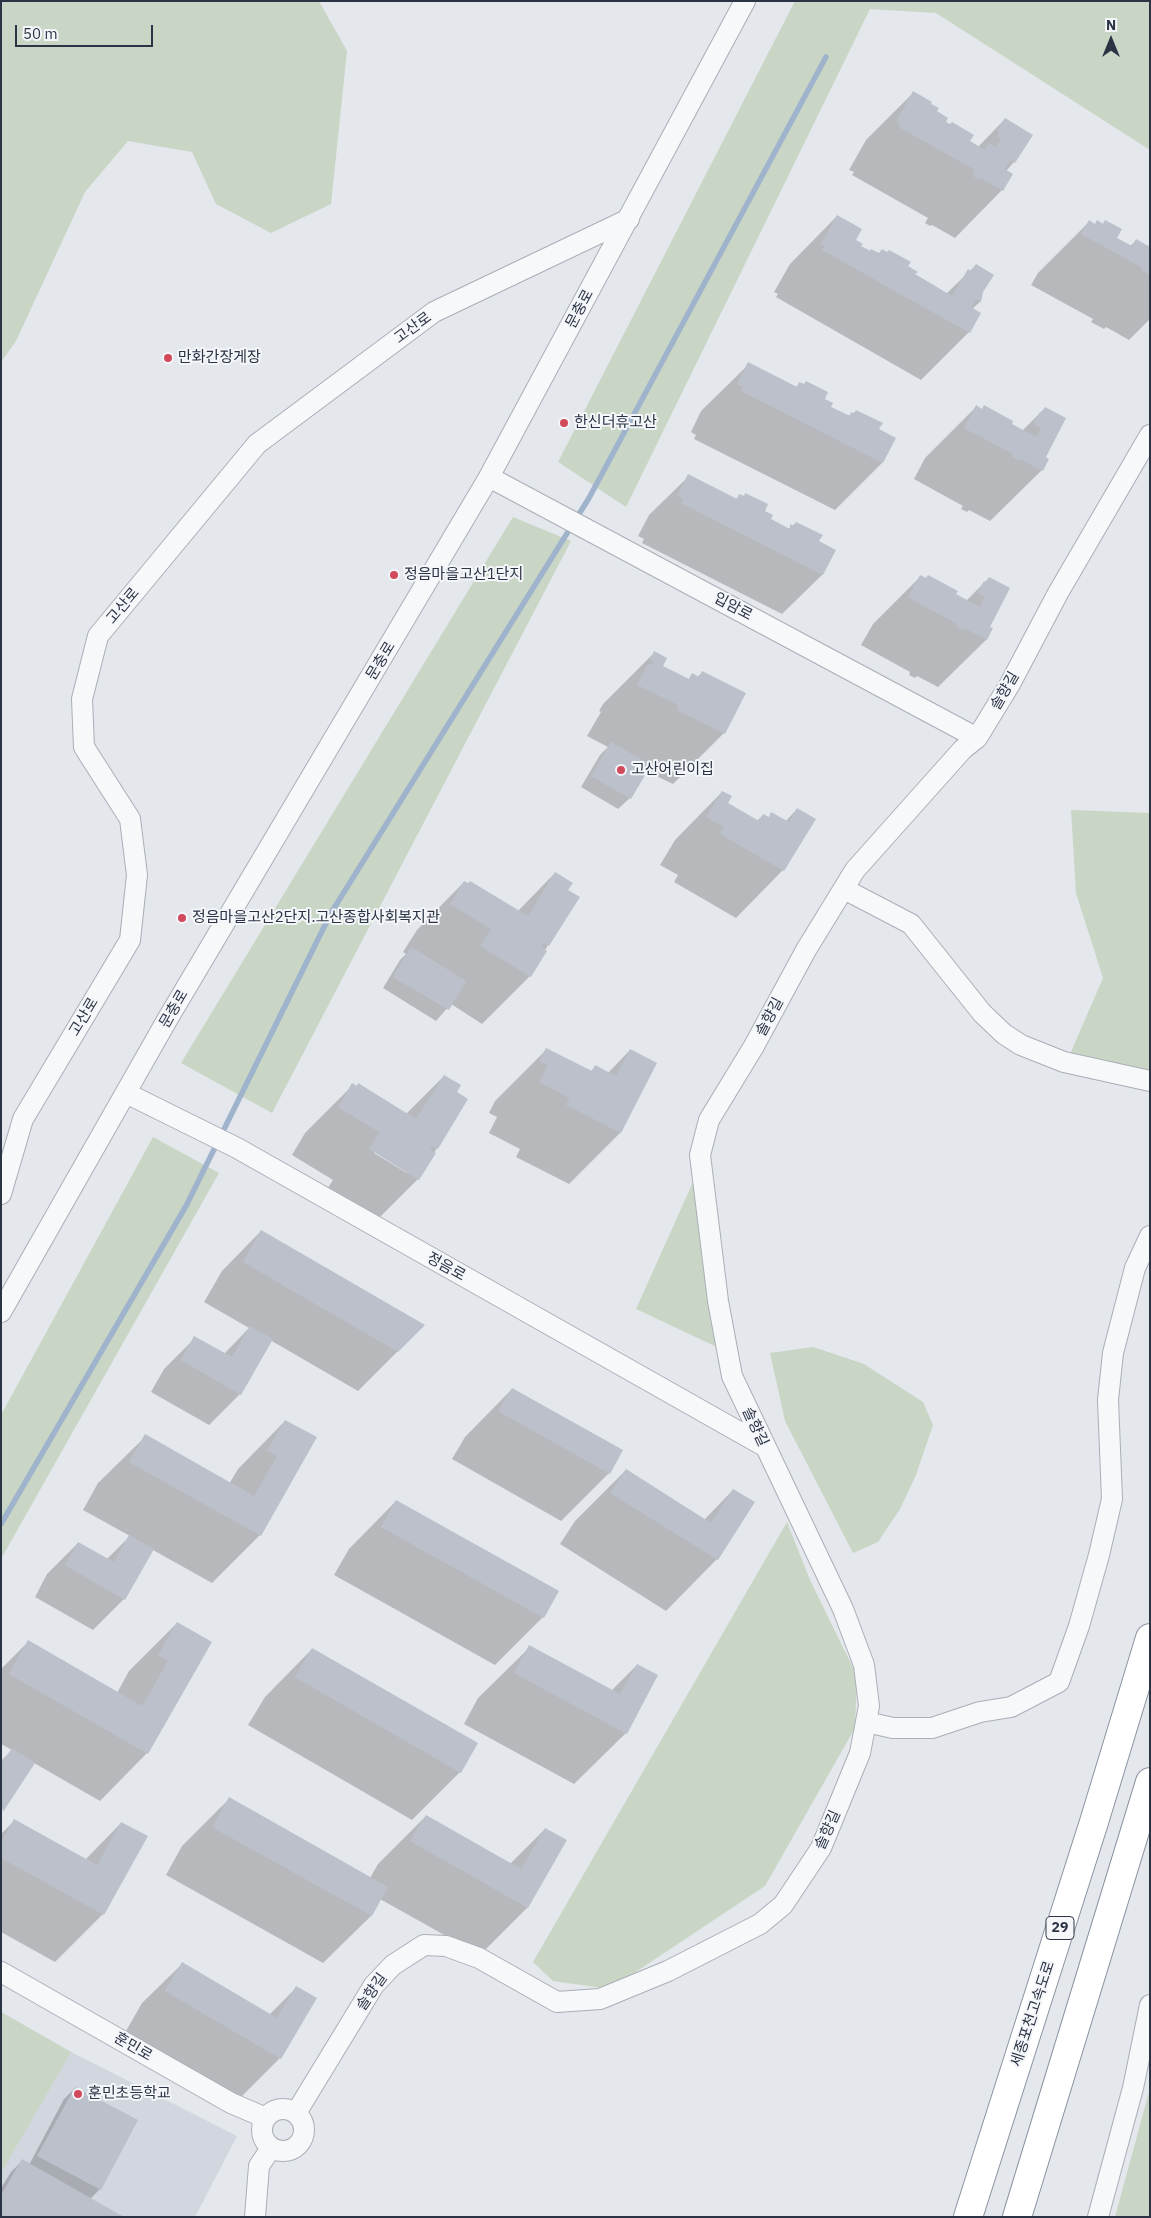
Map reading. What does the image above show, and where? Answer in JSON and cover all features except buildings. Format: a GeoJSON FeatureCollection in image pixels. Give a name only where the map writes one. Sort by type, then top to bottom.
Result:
{"type":"FeatureCollection","features":[{"type":"Feature","properties":{"kind":"highway","name":"세종포천고속도로"},"geometry":{"type":"LineString","coordinates":[[968,2217],[1094,1822],[1150,1638]]}},
{"type":"Feature","properties":{"kind":"highway"},"geometry":{"type":"LineString","coordinates":[[1016,2217],[1150,1782]]}},
{"type":"Feature","properties":{"kind":"street","name":"문충로"},"geometry":{"type":"LineString","coordinates":[[1,1312],[126,1093],[489,477],[745,1]]}},
{"type":"Feature","properties":{"kind":"street","name":"고산로"},"geometry":{"type":"LineString","coordinates":[[1,1194],[24,1119],[130,940],[137,875],[130,819],[84,748],[82,699],[98,636],[257,444],[434,312],[629,219]]}},
{"type":"Feature","properties":{"kind":"street","name":"솔향길"},"geometry":{"type":"LineString","coordinates":[[296,2113],[374,1985],[393,1965],[424,1946],[446,1946],[479,1958],[557,2002],[600,1999],[668,1971],[760,1924],[783,1905],[821,1848],[860,1752],[869,1706],[864,1665],[843,1609],[732,1376],[716,1282],[700,1155],[710,1120],[754,1046],[806,950],[855,870],[963,749],[977,738],[1010,684],[1058,592],[1150,436]]}},
{"type":"Feature","properties":{"kind":"street","name":"입암로"},"geometry":{"type":"LineString","coordinates":[[489,477],[524,494],[977,738]]}},
{"type":"Feature","properties":{"kind":"street"},"geometry":{"type":"LineString","coordinates":[[844,889],[911,924],[982,1013],[1004,1034],[1022,1045],[1064,1062],[1150,1081]]}},
{"type":"Feature","properties":{"kind":"street","name":"정음로"},"geometry":{"type":"LineString","coordinates":[[126,1093],[237,1148],[764,1446]]}},
{"type":"Feature","properties":{"kind":"street"},"geometry":{"type":"LineString","coordinates":[[866,1722],[893,1728],[932,1728],[980,1712],[1010,1707],[1059,1682],[1079,1626],[1099,1555],[1112,1499],[1108,1400],[1113,1353],[1135,1268],[1150,1236]]}},
{"type":"Feature","properties":{"kind":"street","name":"훈민로"},"geometry":{"type":"LineString","coordinates":[[1,1972],[231,2103],[266,2118]]}},
{"type":"Feature","properties":{"kind":"street"},"geometry":{"type":"LineString","coordinates":[[1098,2217],[1133,2088],[1150,2006]]}},
{"type":"Feature","properties":{"kind":"street"},"geometry":{"type":"LineString","coordinates":[[280,2109],[296,2113],[304,2128],[304,2135],[300,2144],[287,2151],[271,2148],[265,2142],[262,2134],[262,2126],[266,2118],[272,2112],[280,2109]]}},
{"type":"Feature","properties":{"kind":"street"},"geometry":{"type":"LineString","coordinates":[[255,2217],[259,2166],[271,2148]]}},
{"type":"Feature","properties":{"kind":"shaded area","name":"훈민초등학교"},"geometry":{"type":"Polygon","coordinates":[[[1,2012],[71,2052],[237,2136],[195,2217],[1,2217],[1,2012]]]}},
{"type":"Feature","properties":{"kind":"green space"},"geometry":{"type":"Polygon","coordinates":[[[1,1],[319,1],[347,51],[331,204],[271,233],[216,204],[192,152],[128,141],[85,192],[16,341],[1,362],[1,1]]]}},
{"type":"Feature","properties":{"kind":"green space"},"geometry":{"type":"Polygon","coordinates":[[[795,1],[1150,1],[1150,150],[936,13],[870,9],[626,507],[558,462],[795,1]]]}},
{"type":"Feature","properties":{"kind":"green space"},"geometry":{"type":"Polygon","coordinates":[[[513,517],[571,541],[272,1113],[181,1063],[513,517]]]}},
{"type":"Feature","properties":{"kind":"green space"},"geometry":{"type":"Polygon","coordinates":[[[1071,810],[1150,813],[1150,1091],[1067,1061],[1103,978],[1076,893],[1071,810]]]}},
{"type":"Feature","properties":{"kind":"green space"},"geometry":{"type":"Polygon","coordinates":[[[153,1137],[219,1173],[1,1559],[1,1415],[153,1137]]]}},
{"type":"Feature","properties":{"kind":"green space"},"geometry":{"type":"Polygon","coordinates":[[[698,1171],[701,1254],[719,1348],[636,1309],[698,1171]]]}},
{"type":"Feature","properties":{"kind":"green space"},"geometry":{"type":"Polygon","coordinates":[[[813,1347],[864,1364],[923,1402],[933,1425],[916,1475],[900,1509],[878,1542],[853,1553],[785,1421],[770,1353],[813,1347]]]}},
{"type":"Feature","properties":{"kind":"green space"},"geometry":{"type":"Polygon","coordinates":[[[787,1522],[810,1580],[857,1676],[855,1728],[765,1886],[610,1989],[553,1981],[533,1962],[787,1522]]]}},
{"type":"Feature","properties":{"kind":"green space"},"geometry":{"type":"Polygon","coordinates":[[[1,2012],[71,2052],[1,2173],[1,2012]]]}},
{"type":"Feature","properties":{"kind":"green space"},"geometry":{"type":"Polygon","coordinates":[[[1150,2088],[1150,2217],[1115,2217],[1150,2088]]]}},
{"type":"Feature","properties":{"kind":"waterway"},"geometry":{"type":"LineString","coordinates":[[1,1524],[186,1206],[331,913],[589,498],[826,57]]}},
{"type":"Feature","properties":{"kind":"place","name":"만화간장게장"},"geometry":{"type":"Point","coordinates":[168,358]}},
{"type":"Feature","properties":{"kind":"place","name":"한신더휴고산"},"geometry":{"type":"Point","coordinates":[564,423]}},
{"type":"Feature","properties":{"kind":"place","name":"정음마을고산1단지"},"geometry":{"type":"Point","coordinates":[394,575]}},
{"type":"Feature","properties":{"kind":"place","name":"고산어린이집"},"geometry":{"type":"Point","coordinates":[621,770]}},
{"type":"Feature","properties":{"kind":"place","name":"정음마을고산2단지.고산종합사회복지관"},"geometry":{"type":"Point","coordinates":[182,918]}},
{"type":"Feature","properties":{"kind":"place","name":"훈민초등학교"},"geometry":{"type":"Point","coordinates":[78,2094]}}]}
